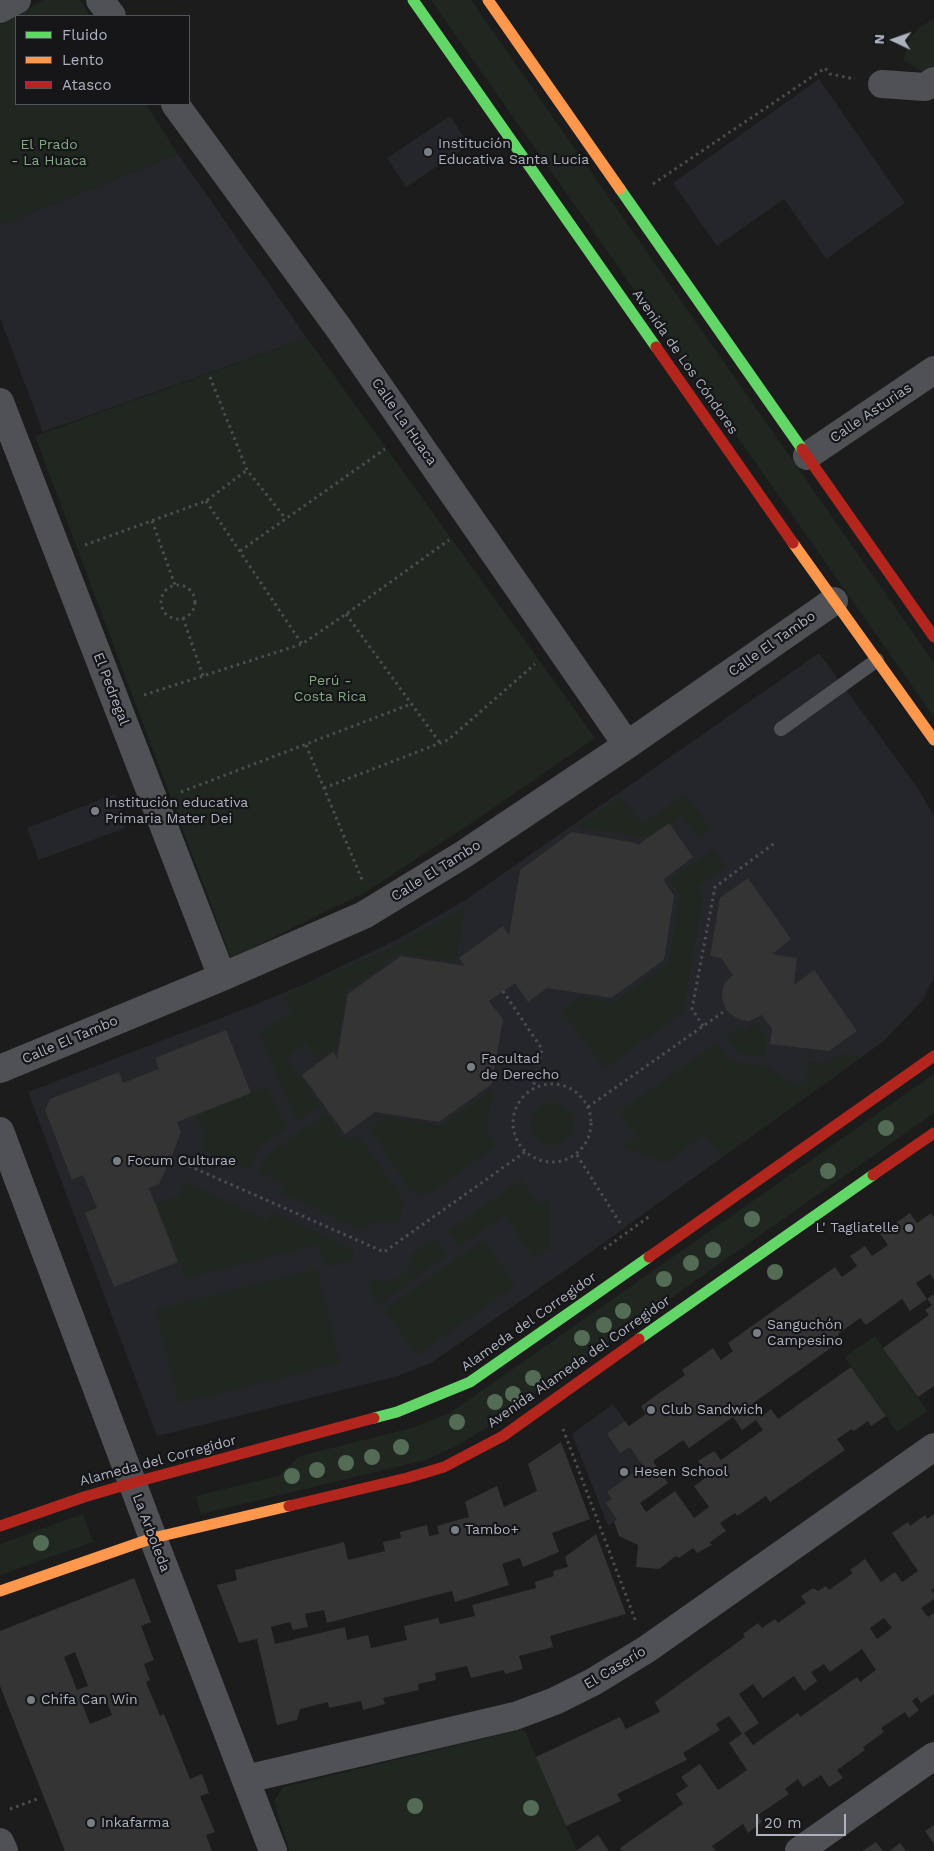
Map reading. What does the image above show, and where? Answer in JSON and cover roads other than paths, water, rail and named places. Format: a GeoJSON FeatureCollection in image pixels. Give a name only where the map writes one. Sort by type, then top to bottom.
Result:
{"type":"FeatureCollection","features":[{"type":"Feature","properties":{"kind":"main road","name":"Avenida de Los Cóndores"},"geometry":{"type":"LineString","coordinates":[[413,0],[834,601],[934,740]]}},
{"type":"Feature","properties":{"kind":"main road"},"geometry":{"type":"LineString","coordinates":[[488,0],[934,637]]}},
{"type":"Feature","properties":{"kind":"main road","name":"Alameda del Corregidor"},"geometry":{"type":"LineString","coordinates":[[0,1526],[84,1497],[132,1483],[397,1412],[470,1382],[934,1056]]}},
{"type":"Feature","properties":{"kind":"main road","name":"Avenida Alameda del Corregidor"},"geometry":{"type":"LineString","coordinates":[[0,1591],[153,1538],[407,1478],[444,1467],[503,1436],[934,1134]]}},
{"type":"Feature","properties":{"kind":"street"},"geometry":{"type":"LineString","coordinates":[[0,9],[18,0]]}},
{"type":"Feature","properties":{"kind":"street"},"geometry":{"type":"LineString","coordinates":[[100,0],[111,15]]}},
{"type":"Feature","properties":{"kind":"street"},"geometry":{"type":"LineString","coordinates":[[882,84],[925,87],[934,81]]}},
{"type":"Feature","properties":{"kind":"street","name":"Calle La Huaca"},"geometry":{"type":"LineString","coordinates":[[176,105],[340,330],[627,744]]}},
{"type":"Feature","properties":{"kind":"street","name":"Calle Asturias"},"geometry":{"type":"LineString","coordinates":[[807,456],[934,370]]}},
{"type":"Feature","properties":{"kind":"street","name":"El Pedregal"},"geometry":{"type":"LineString","coordinates":[[0,402],[222,977]]}},
{"type":"Feature","properties":{"kind":"street","name":"Calle El Tambo"},"geometry":{"type":"LineString","coordinates":[[0,1069],[222,977],[364,915],[464,854],[834,601]]}},
{"type":"Feature","properties":{"kind":"street","name":"La Arboleda"},"geometry":{"type":"LineString","coordinates":[[0,1131],[273,1851]]}},
{"type":"Feature","properties":{"kind":"street","name":"El Caserío"},"geometry":{"type":"LineString","coordinates":[[246,1779],[515,1716],[555,1701],[593,1682],[647,1649],[934,1447]]}},
{"type":"Feature","properties":{"kind":"street"},"geometry":{"type":"LineString","coordinates":[[799,1851],[934,1756]]}},
{"type":"Feature","properties":{"kind":"street"},"geometry":{"type":"LineString","coordinates":[[0,1842],[4,1851]]}},
{"type":"Feature","properties":{"kind":"lane"},"geometry":{"type":"LineString","coordinates":[[781,728],[877,660]]}},
{"type":"Feature","properties":{"kind":"place","name":"Institución Educativa Santa Lucia"},"geometry":{"type":"Point","coordinates":[428,152]}},
{"type":"Feature","properties":{"kind":"place","name":"Institución educativa Primaria Mater Dei"},"geometry":{"type":"Point","coordinates":[95,811]}},
{"type":"Feature","properties":{"kind":"place","name":"Facultad de Derecho"},"geometry":{"type":"Point","coordinates":[471,1067]}},
{"type":"Feature","properties":{"kind":"place","name":"Focum Culturae"},"geometry":{"type":"Point","coordinates":[117,1161]}},
{"type":"Feature","properties":{"kind":"place","name":"L' Tagliatelle"},"geometry":{"type":"Point","coordinates":[909,1228]}},
{"type":"Feature","properties":{"kind":"place","name":"Sanguchón Campesino"},"geometry":{"type":"Point","coordinates":[757,1333]}},
{"type":"Feature","properties":{"kind":"place","name":"Club Sandwich"},"geometry":{"type":"Point","coordinates":[651,1410]}},
{"type":"Feature","properties":{"kind":"place","name":"Hesen School"},"geometry":{"type":"Point","coordinates":[624,1472]}},
{"type":"Feature","properties":{"kind":"place","name":"Tambo+"},"geometry":{"type":"Point","coordinates":[455,1530]}},
{"type":"Feature","properties":{"kind":"place","name":"Chifa Can Win"},"geometry":{"type":"Point","coordinates":[31,1700]}},
{"type":"Feature","properties":{"kind":"place","name":"Inkafarma"},"geometry":{"type":"Point","coordinates":[91,1823]}},
{"type":"Feature","properties":{"kind":"park label","name":"El Prado - La Huaca"},"geometry":{"type":"Point","coordinates":[49,154]}},
{"type":"Feature","properties":{"kind":"park label","name":"Perú - Costa Rica"},"geometry":{"type":"Point","coordinates":[330,690]}}]}
